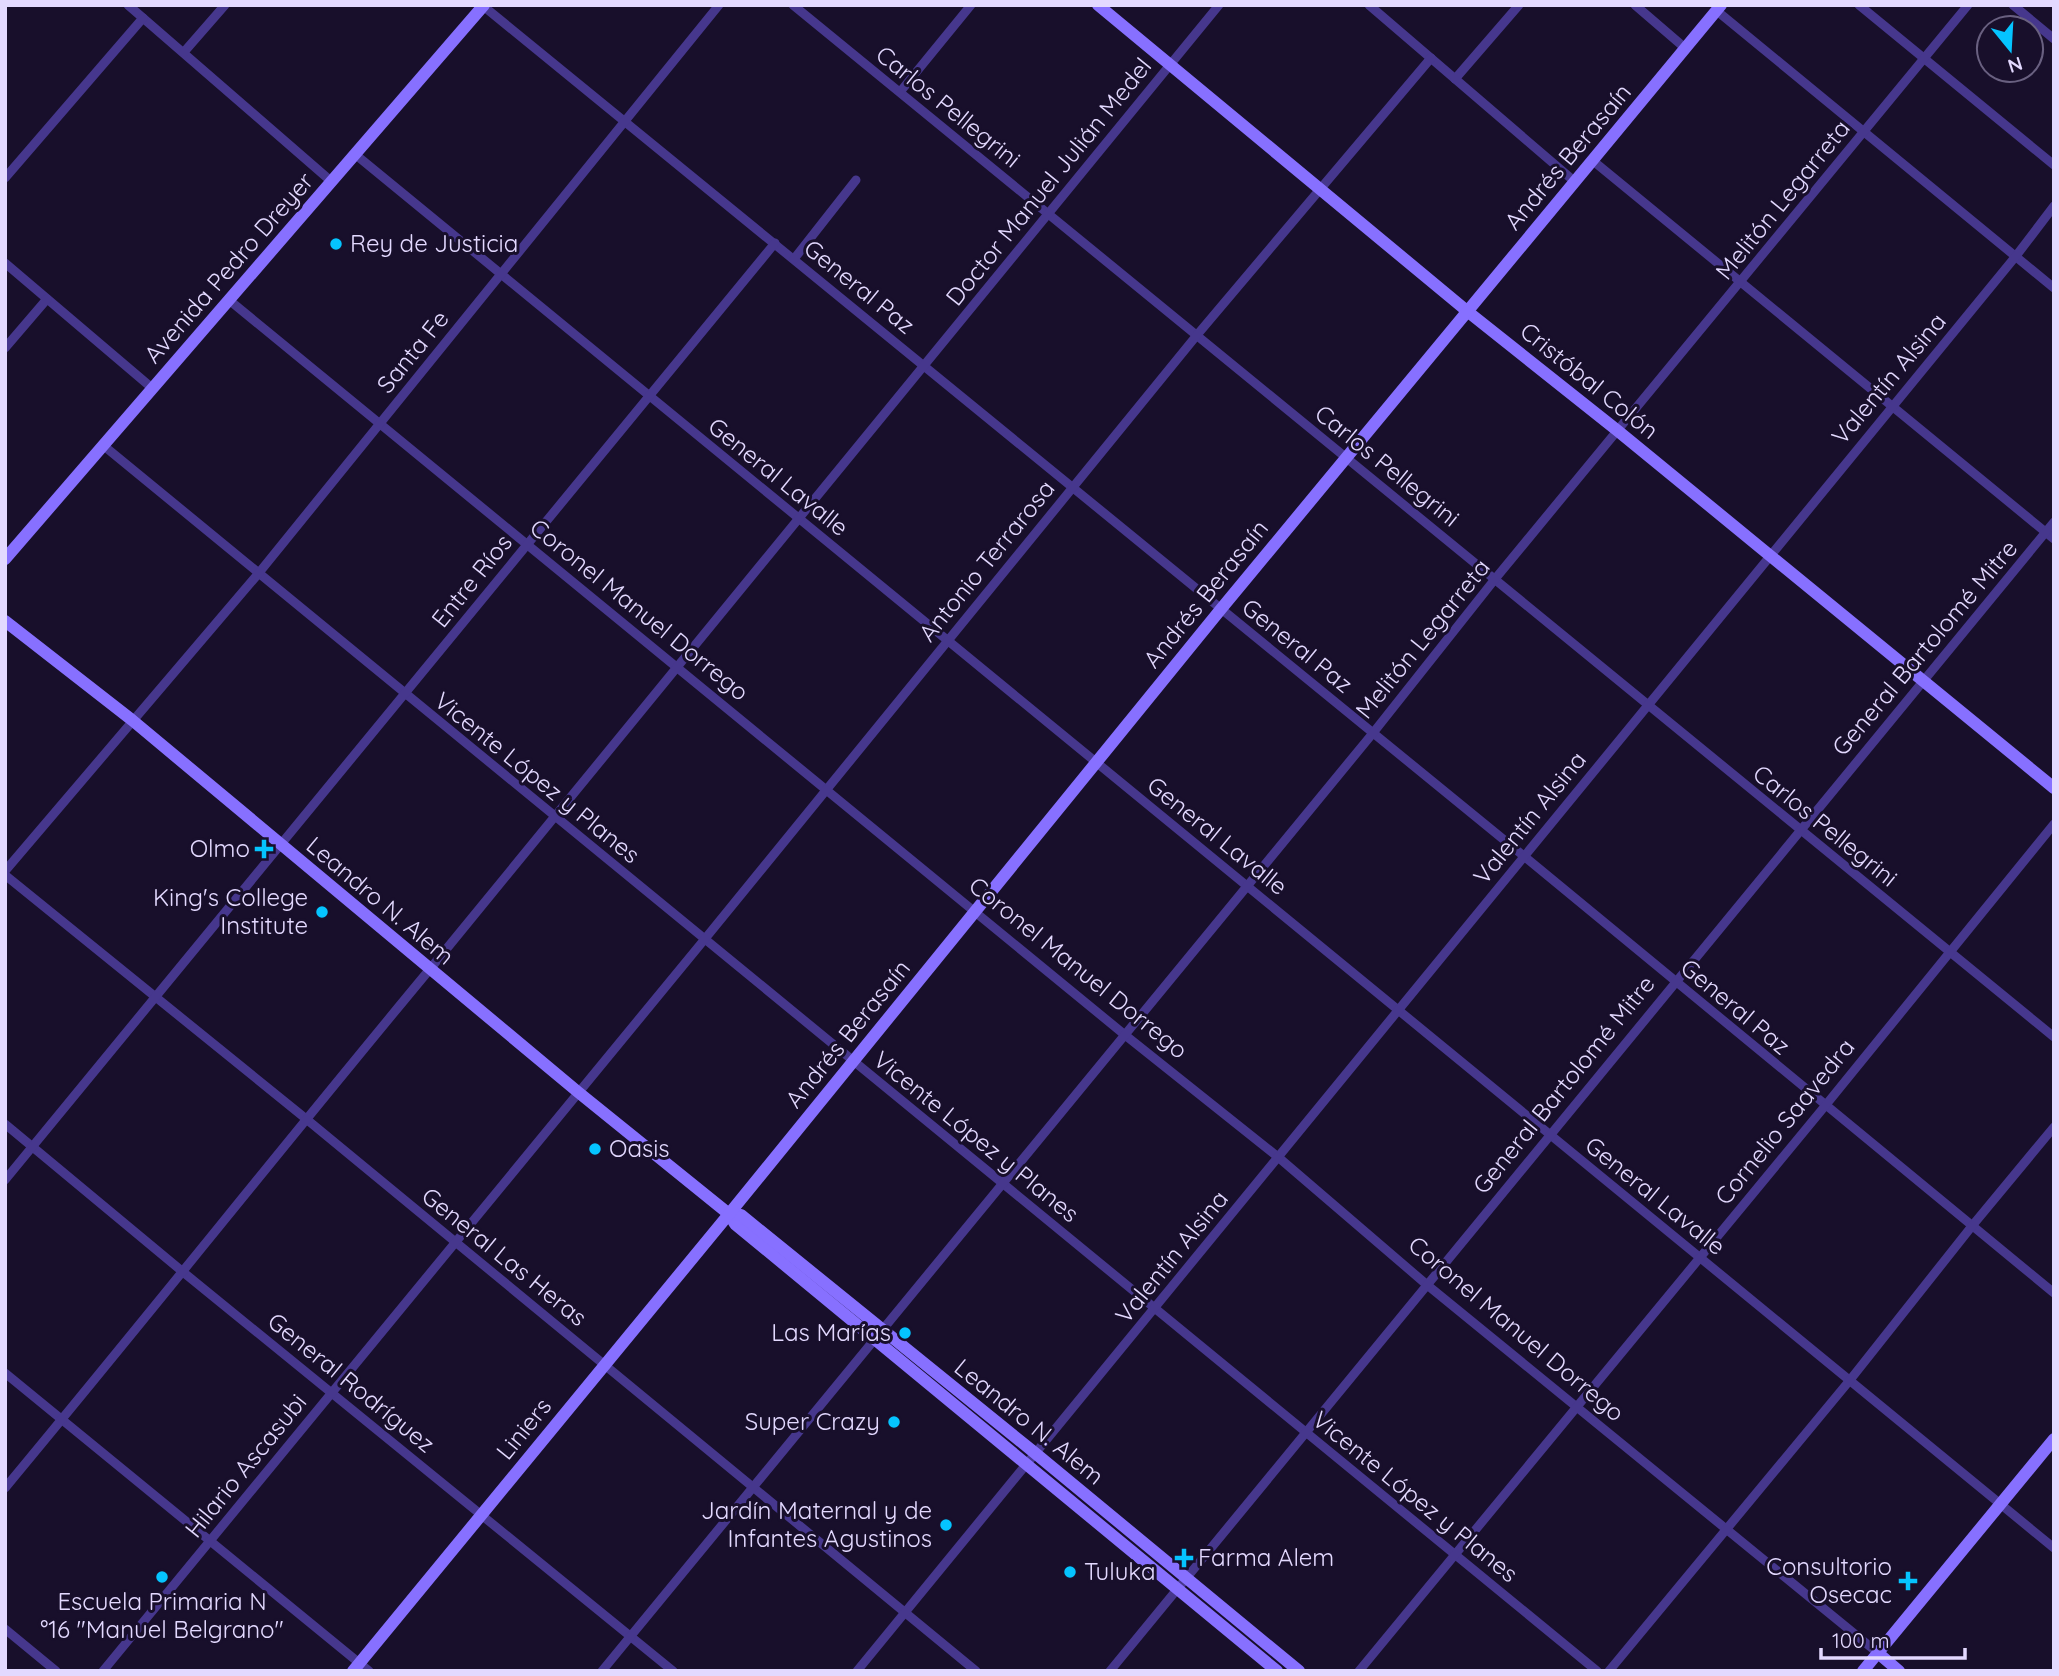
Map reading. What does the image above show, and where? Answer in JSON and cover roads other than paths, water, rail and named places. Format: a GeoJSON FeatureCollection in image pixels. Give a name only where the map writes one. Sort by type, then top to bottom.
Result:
{"type":"FeatureCollection","features":[{"type":"Feature","properties":{"kind":"street"},"geometry":{"type":"LineString","coordinates":[[128,5],[332,182]]}},
{"type":"Feature","properties":{"kind":"street"},"geometry":{"type":"LineString","coordinates":[[184,52],[225,5]]}},
{"type":"Feature","properties":{"kind":"street","name":"Santa Fe"},"geometry":{"type":"LineString","coordinates":[[5,873],[258,573],[719,5]]}},
{"type":"Feature","properties":{"kind":"street","name":"Carlos Pellegrini"},"geometry":{"type":"LineString","coordinates":[[793,5],[2054,1037]]}},
{"type":"Feature","properties":{"kind":"street"},"geometry":{"type":"LineString","coordinates":[[900,92],[971,5]]}},
{"type":"Feature","properties":{"kind":"street","name":"Cristóbal Colón"},"geometry":{"type":"LineString","coordinates":[[1098,5],[1321,187],[1467,311],[2054,788]]}},
{"type":"Feature","properties":{"kind":"street","name":"Doctor Manuel Julián Medel"},"geometry":{"type":"LineString","coordinates":[[5,1488],[183,1272],[305,1118],[556,817],[1219,5]]}},
{"type":"Feature","properties":{"kind":"street"},"geometry":{"type":"LineString","coordinates":[[1369,5],[1574,181]]}},
{"type":"Feature","properties":{"kind":"street"},"geometry":{"type":"LineString","coordinates":[[1455,79],[1519,5]]}},
{"type":"Feature","properties":{"kind":"street"},"geometry":{"type":"LineString","coordinates":[[1635,5],[1685,48]]}},
{"type":"Feature","properties":{"kind":"street"},"geometry":{"type":"LineString","coordinates":[[1859,5],[2054,164]]}},
{"type":"Feature","properties":{"kind":"street","name":"Melitón Legarreta"},"geometry":{"type":"LineString","coordinates":[[602,1671],[1968,5]]}},
{"type":"Feature","properties":{"kind":"street"},"geometry":{"type":"LineString","coordinates":[[2013,5],[2054,38]]}},
{"type":"Feature","properties":{"kind":"street","name":"General Paz"},"geometry":{"type":"LineString","coordinates":[[483,6],[1525,856],[2054,1293]]}},
{"type":"Feature","properties":{"kind":"street","name":"Avenida Pedro Dreyer"},"geometry":{"type":"LineString","coordinates":[[5,559],[483,6]]}},
{"type":"Feature","properties":{"kind":"street"},"geometry":{"type":"LineString","coordinates":[[1719,8],[1863,132],[2054,288]]}},
{"type":"Feature","properties":{"kind":"street","name":"Andrés Berasaín"},"geometry":{"type":"LineString","coordinates":[[729,1214],[1221,609],[1719,8]]}},
{"type":"Feature","properties":{"kind":"street"},"geometry":{"type":"LineString","coordinates":[[5,178],[143,18]]}},
{"type":"Feature","properties":{"kind":"street","name":"Antonio Terrarosa"},"geometry":{"type":"LineString","coordinates":[[578,1092],[1197,335],[1431,58]]}},
{"type":"Feature","properties":{"kind":"street","name":"General Lavalle"},"geometry":{"type":"LineString","coordinates":[[356,155],[2054,1548]]}},
{"type":"Feature","properties":{"kind":"street"},"geometry":{"type":"LineString","coordinates":[[1592,160],[1893,404],[2054,539]]}},
{"type":"Feature","properties":{"kind":"street"},"geometry":{"type":"LineString","coordinates":[[794,259],[856,180]]}},
{"type":"Feature","properties":{"kind":"street","name":"Valentín Alsina"},"geometry":{"type":"LineString","coordinates":[[857,1671],[2016,256],[2054,206]]}},
{"type":"Feature","properties":{"kind":"street","name":"Entre Ríos"},"geometry":{"type":"LineString","coordinates":[[5,1180],[775,243]]}},
{"type":"Feature","properties":{"kind":"street"},"geometry":{"type":"LineString","coordinates":[[5,262],[152,388]]}},
{"type":"Feature","properties":{"kind":"street"},"geometry":{"type":"LineString","coordinates":[[5,348],[47,299]]}},
{"type":"Feature","properties":{"kind":"street","name":"Coronel Manuel Dorrego"},"geometry":{"type":"LineString","coordinates":[[229,300],[825,790],[1278,1157],[1426,1284],[1899,1671]]}},
{"type":"Feature","properties":{"kind":"street","name":"Vicente López y Planes"},"geometry":{"type":"LineString","coordinates":[[104,446],[404,695],[1597,1671]]}},
{"type":"Feature","properties":{"kind":"street","name":"General Bartolomé Mitre"},"geometry":{"type":"LineString","coordinates":[[1110,1671],[1674,981],[2054,522]]}},
{"type":"Feature","properties":{"kind":"street","name":"Leandro N. Alem"},"geometry":{"type":"LineString","coordinates":[[5,621],[132,720],[578,1092],[729,1214],[741,1215],[877,1334],[1030,1458],[1186,1577],[1299,1671]]}},
{"type":"Feature","properties":{"kind":"street","name":"Cornelio Saavedra"},"geometry":{"type":"LineString","coordinates":[[1359,1671],[2054,824]]}},
{"type":"Feature","properties":{"kind":"street","name":"General Las Heras"},"geometry":{"type":"LineString","coordinates":[[5,873],[976,1671]]}},
{"type":"Feature","properties":{"kind":"street","name":"Hilario Ascasubi"},"geometry":{"type":"LineString","coordinates":[[103,1671],[578,1092]]}},
{"type":"Feature","properties":{"kind":"street","name":"General Rodríguez"},"geometry":{"type":"LineString","coordinates":[[5,1124],[673,1671]]}},
{"type":"Feature","properties":{"kind":"street"},"geometry":{"type":"LineString","coordinates":[[1609,1671],[1850,1380],[2054,1127]]}},
{"type":"Feature","properties":{"kind":"street","name":"Liniers"},"geometry":{"type":"LineString","coordinates":[[360,1668],[481,1514],[729,1214]]}},
{"type":"Feature","properties":{"kind":"street"},"geometry":{"type":"LineString","coordinates":[[5,1373],[360,1668]]}},
{"type":"Feature","properties":{"kind":"street"},"geometry":{"type":"LineString","coordinates":[[1863,1671],[2054,1439]]}},
{"type":"Feature","properties":{"kind":"street","name":"Leandro N. Alem"},"geometry":{"type":"LineString","coordinates":[[1030,1458],[1177,1588],[1277,1671]]}},
{"type":"Feature","properties":{"kind":"street"},"geometry":{"type":"LineString","coordinates":[[5,1629],[56,1671]]}},
{"type":"Feature","properties":{"kind":"place","name":"Rey de Justicia"},"geometry":{"type":"Point","coordinates":[336,244]}},
{"type":"Feature","properties":{"kind":"place","name":"Olmo"},"geometry":{"type":"Point","coordinates":[264,849]}},
{"type":"Feature","properties":{"kind":"place","name":"King's College Institute"},"geometry":{"type":"Point","coordinates":[322,912]}},
{"type":"Feature","properties":{"kind":"place","name":"Oasis"},"geometry":{"type":"Point","coordinates":[595,1149]}},
{"type":"Feature","properties":{"kind":"place","name":"Las Marías"},"geometry":{"type":"Point","coordinates":[905,1333]}},
{"type":"Feature","properties":{"kind":"place","name":"Super Crazy"},"geometry":{"type":"Point","coordinates":[894,1422]}},
{"type":"Feature","properties":{"kind":"place","name":"Jardín Maternal y de Infantes Agustinos"},"geometry":{"type":"Point","coordinates":[946,1525]}},
{"type":"Feature","properties":{"kind":"place","name":"Farma Alem"},"geometry":{"type":"Point","coordinates":[1184,1558]}},
{"type":"Feature","properties":{"kind":"place","name":"Tuluka"},"geometry":{"type":"Point","coordinates":[1070,1572]}},
{"type":"Feature","properties":{"kind":"place","name":"Escuela Primaria N °16 \"Manuel Belgrano\""},"geometry":{"type":"Point","coordinates":[162,1577]}},
{"type":"Feature","properties":{"kind":"place","name":"Consultorio Osecac"},"geometry":{"type":"Point","coordinates":[1908,1581]}}]}
